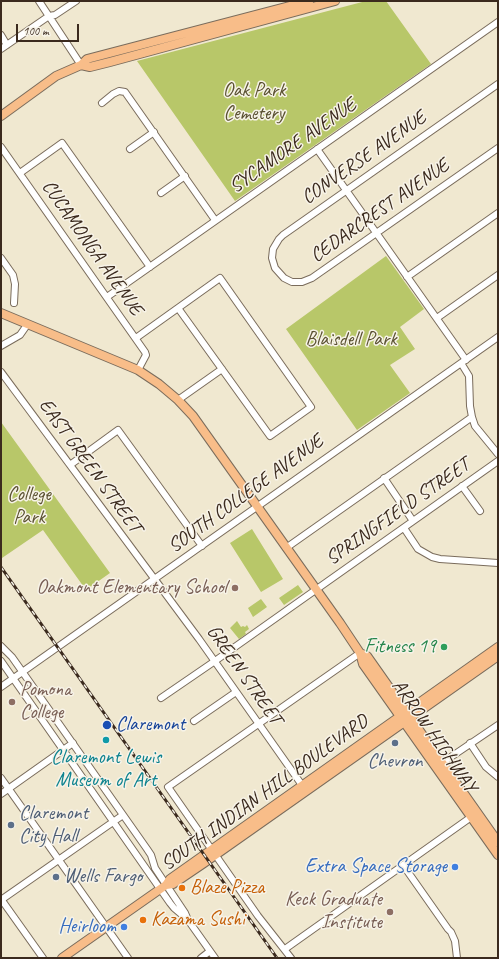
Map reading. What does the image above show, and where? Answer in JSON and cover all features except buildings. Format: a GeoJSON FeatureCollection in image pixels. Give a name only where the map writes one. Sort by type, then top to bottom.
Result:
{"type":"FeatureCollection","features":[{"type":"Feature","properties":{"kind":"main road"},"geometry":{"type":"LineString","coordinates":[[1,116],[56,76],[81,65],[90,67],[110,62],[309,1]]}},
{"type":"Feature","properties":{"kind":"main road"},"geometry":{"type":"LineString","coordinates":[[208,32],[335,1]]}},
{"type":"Feature","properties":{"kind":"main road","name":"ARROW HIGHWAY"},"geometry":{"type":"LineString","coordinates":[[1,313],[138,370],[159,384],[178,400],[201,428],[360,653],[367,656],[405,717],[474,815],[496,842],[498,855]]}},
{"type":"Feature","properties":{"kind":"main road","name":"SOUTH INDIAN HILL BOULEVARD"},"geometry":{"type":"LineString","coordinates":[[405,717],[498,647]]}},
{"type":"Feature","properties":{"kind":"main road","name":"SOUTH INDIAN HILL BOULEVARD"},"geometry":{"type":"LineString","coordinates":[[62,958],[163,887],[170,879],[213,853],[405,717],[498,656]]}},
{"type":"Feature","properties":{"kind":"street"},"geometry":{"type":"LineString","coordinates":[[39,1],[81,65]]}},
{"type":"Feature","properties":{"kind":"street"},"geometry":{"type":"LineString","coordinates":[[1,49],[49,16],[55,15],[76,1]]}},
{"type":"Feature","properties":{"kind":"street"},"geometry":{"type":"LineString","coordinates":[[496,23],[498,31]]}},
{"type":"Feature","properties":{"kind":"street","name":"SYCAMORE AVENUE"},"geometry":{"type":"LineString","coordinates":[[107,297],[496,23]]}},
{"type":"Feature","properties":{"kind":"street"},"geometry":{"type":"LineString","coordinates":[[1,36],[7,45]]}},
{"type":"Feature","properties":{"kind":"street","name":"CONVERSE AVENUE"},"geometry":{"type":"LineString","coordinates":[[278,272],[273,263],[272,253],[279,239],[346,190],[498,84]]}},
{"type":"Feature","properties":{"kind":"street"},"geometry":{"type":"LineString","coordinates":[[102,103],[119,91],[125,92],[215,220]]}},
{"type":"Feature","properties":{"kind":"street"},"geometry":{"type":"LineString","coordinates":[[130,149],[154,132]]}},
{"type":"Feature","properties":{"kind":"street"},"geometry":{"type":"LineString","coordinates":[[20,173],[62,143],[150,267]]}},
{"type":"Feature","properties":{"kind":"street","name":"CUCAMONGA AVENUE"},"geometry":{"type":"LineString","coordinates":[[1,147],[146,352],[146,356],[138,370]]}},
{"type":"Feature","properties":{"kind":"street","name":"CEDARCREST AVENUE"},"geometry":{"type":"LineString","coordinates":[[278,272],[284,278],[292,282],[308,281],[498,148]]}},
{"type":"Feature","properties":{"kind":"street"},"geometry":{"type":"LineString","coordinates":[[317,149],[436,318],[463,361],[469,376],[472,416],[475,426],[498,454]]}},
{"type":"Feature","properties":{"kind":"street"},"geometry":{"type":"LineString","coordinates":[[161,193],[185,176]]}},
{"type":"Feature","properties":{"kind":"street"},"geometry":{"type":"LineString","coordinates":[[407,277],[498,213]]}},
{"type":"Feature","properties":{"kind":"street"},"geometry":{"type":"LineString","coordinates":[[1,258],[13,275],[15,284],[14,303]]}},
{"type":"Feature","properties":{"kind":"street"},"geometry":{"type":"LineString","coordinates":[[436,318],[498,275]]}},
{"type":"Feature","properties":{"kind":"street"},"geometry":{"type":"LineString","coordinates":[[136,338],[178,308],[220,278],[311,406],[270,436],[178,308]]}},
{"type":"Feature","properties":{"kind":"street"},"geometry":{"type":"LineString","coordinates":[[1,346],[20,335],[27,325]]}},
{"type":"Feature","properties":{"kind":"street","name":"SOUTH COLLEGE AVENUE"},"geometry":{"type":"LineString","coordinates":[[1,687],[498,337]]}},
{"type":"Feature","properties":{"kind":"street"},"geometry":{"type":"LineString","coordinates":[[178,400],[222,369]]}},
{"type":"Feature","properties":{"kind":"street","name":"EAST GREEN STREET"},"geometry":{"type":"LineString","coordinates":[[1,372],[154,580]]}},
{"type":"Feature","properties":{"kind":"street"},"geometry":{"type":"LineString","coordinates":[[286,548],[472,416]]}},
{"type":"Feature","properties":{"kind":"street"},"geometry":{"type":"LineString","coordinates":[[70,465],[118,430],[202,546]]}},
{"type":"Feature","properties":{"kind":"street","name":"SPRINGFIELD STREET"},"geometry":{"type":"LineString","coordinates":[[161,698],[498,461]]}},
{"type":"Feature","properties":{"kind":"street"},"geometry":{"type":"LineString","coordinates":[[384,478],[413,521]]}},
{"type":"Feature","properties":{"kind":"street"},"geometry":{"type":"LineString","coordinates":[[462,486],[480,511]]}},
{"type":"Feature","properties":{"kind":"street"},"geometry":{"type":"LineString","coordinates":[[404,528],[418,549],[432,557],[440,559],[498,563]]}},
{"type":"Feature","properties":{"kind":"street","name":"GREEN STREET"},"geometry":{"type":"LineString","coordinates":[[154,580],[215,661],[304,788]]}},
{"type":"Feature","properties":{"kind":"street"},"geometry":{"type":"LineString","coordinates":[[1,646],[12,657],[147,849],[151,855],[163,887],[174,908],[188,920],[215,958]]}},
{"type":"Feature","properties":{"kind":"street"},"geometry":{"type":"LineString","coordinates":[[291,958],[258,916],[168,787],[360,653]]}},
{"type":"Feature","properties":{"kind":"street"},"geometry":{"type":"LineString","coordinates":[[1,661],[113,821],[163,887]]}},
{"type":"Feature","properties":{"kind":"street"},"geometry":{"type":"LineString","coordinates":[[194,721],[236,692]]}},
{"type":"Feature","properties":{"kind":"street"},"geometry":{"type":"LineString","coordinates":[[439,765],[498,725]]}},
{"type":"Feature","properties":{"kind":"street"},"geometry":{"type":"LineString","coordinates":[[1,794],[73,743]]}},
{"type":"Feature","properties":{"kind":"street"},"geometry":{"type":"LineString","coordinates":[[470,743],[486,767],[498,776]]}},
{"type":"Feature","properties":{"kind":"street"},"geometry":{"type":"LineString","coordinates":[[1,778],[128,958]]}},
{"type":"Feature","properties":{"kind":"street"},"geometry":{"type":"LineString","coordinates":[[43,958],[1,900],[123,815]]}},
{"type":"Feature","properties":{"kind":"street"},"geometry":{"type":"LineString","coordinates":[[285,949],[474,815]]}},
{"type":"Feature","properties":{"kind":"street"},"geometry":{"type":"LineString","coordinates":[[403,865],[448,930],[451,932],[455,941],[457,958]]}},
{"type":"Feature","properties":{"kind":"street"},"geometry":{"type":"LineString","coordinates":[[448,930],[454,958]]}},
{"type":"Feature","properties":{"kind":"street"},"geometry":{"type":"LineString","coordinates":[[201,958],[210,951]]}},
{"type":"Feature","properties":{"kind":"green space","name":"Oak Park Cemetery"},"geometry":{"type":"Polygon","coordinates":[[[366,1],[386,1],[431,64],[235,201],[137,61],[366,1]]]}},
{"type":"Feature","properties":{"kind":"green space","name":"Blaisdell Park"},"geometry":{"type":"Polygon","coordinates":[[[386,256],[424,309],[400,327],[415,349],[390,365],[410,393],[357,430],[286,329],[386,256]]]}},
{"type":"Feature","properties":{"kind":"green space","name":"College Park"},"geometry":{"type":"Polygon","coordinates":[[[1,422],[110,573],[86,590],[43,530],[2,558],[1,422]]]}},
{"type":"Feature","properties":{"kind":"green space"},"geometry":{"type":"Polygon","coordinates":[[[252,529],[283,579],[261,592],[230,543],[252,529]]]}},
{"type":"Feature","properties":{"kind":"green space"},"geometry":{"type":"Polygon","coordinates":[[[298,585],[303,592],[284,605],[279,598],[298,585]]]}},
{"type":"Feature","properties":{"kind":"green space"},"geometry":{"type":"Polygon","coordinates":[[[261,599],[267,607],[253,617],[248,608],[261,599]]]}},
{"type":"Feature","properties":{"kind":"green space"},"geometry":{"type":"Polygon","coordinates":[[[237,621],[241,627],[245,627],[247,625],[249,629],[245,632],[246,634],[239,639],[230,628],[237,621]]]}},
{"type":"Feature","properties":{"kind":"railway"},"geometry":{"type":"LineString","coordinates":[[1,567],[277,958]]}},
{"type":"Feature","properties":{"kind":"place","name":"Oakmont Elementary School"},"geometry":{"type":"Point","coordinates":[235,588]}},
{"type":"Feature","properties":{"kind":"place","name":"Fitness 19"},"geometry":{"type":"Point","coordinates":[444,647]}},
{"type":"Feature","properties":{"kind":"place","name":"Pomona College"},"geometry":{"type":"Point","coordinates":[12,702]}},
{"type":"Feature","properties":{"kind":"place","name":"Claremont"},"geometry":{"type":"Point","coordinates":[107,725]}},
{"type":"Feature","properties":{"kind":"place","name":"Claremont Lewis Museum of Art"},"geometry":{"type":"Point","coordinates":[106,740]}},
{"type":"Feature","properties":{"kind":"place","name":"Chevron"},"geometry":{"type":"Point","coordinates":[395,743]}},
{"type":"Feature","properties":{"kind":"place","name":"Claremont City Hall"},"geometry":{"type":"Point","coordinates":[11,825]}},
{"type":"Feature","properties":{"kind":"place","name":"Extra Space Storage"},"geometry":{"type":"Point","coordinates":[455,867]}},
{"type":"Feature","properties":{"kind":"place","name":"Wells Fargo"},"geometry":{"type":"Point","coordinates":[56,877]}},
{"type":"Feature","properties":{"kind":"place","name":"Blaze Pizza"},"geometry":{"type":"Point","coordinates":[182,888]}},
{"type":"Feature","properties":{"kind":"place","name":"Keck Graduate Institute"},"geometry":{"type":"Point","coordinates":[390,912]}},
{"type":"Feature","properties":{"kind":"place","name":"Kazama Sushi"},"geometry":{"type":"Point","coordinates":[143,920]}},
{"type":"Feature","properties":{"kind":"place","name":"Heirloom"},"geometry":{"type":"Point","coordinates":[124,927]}}]}
